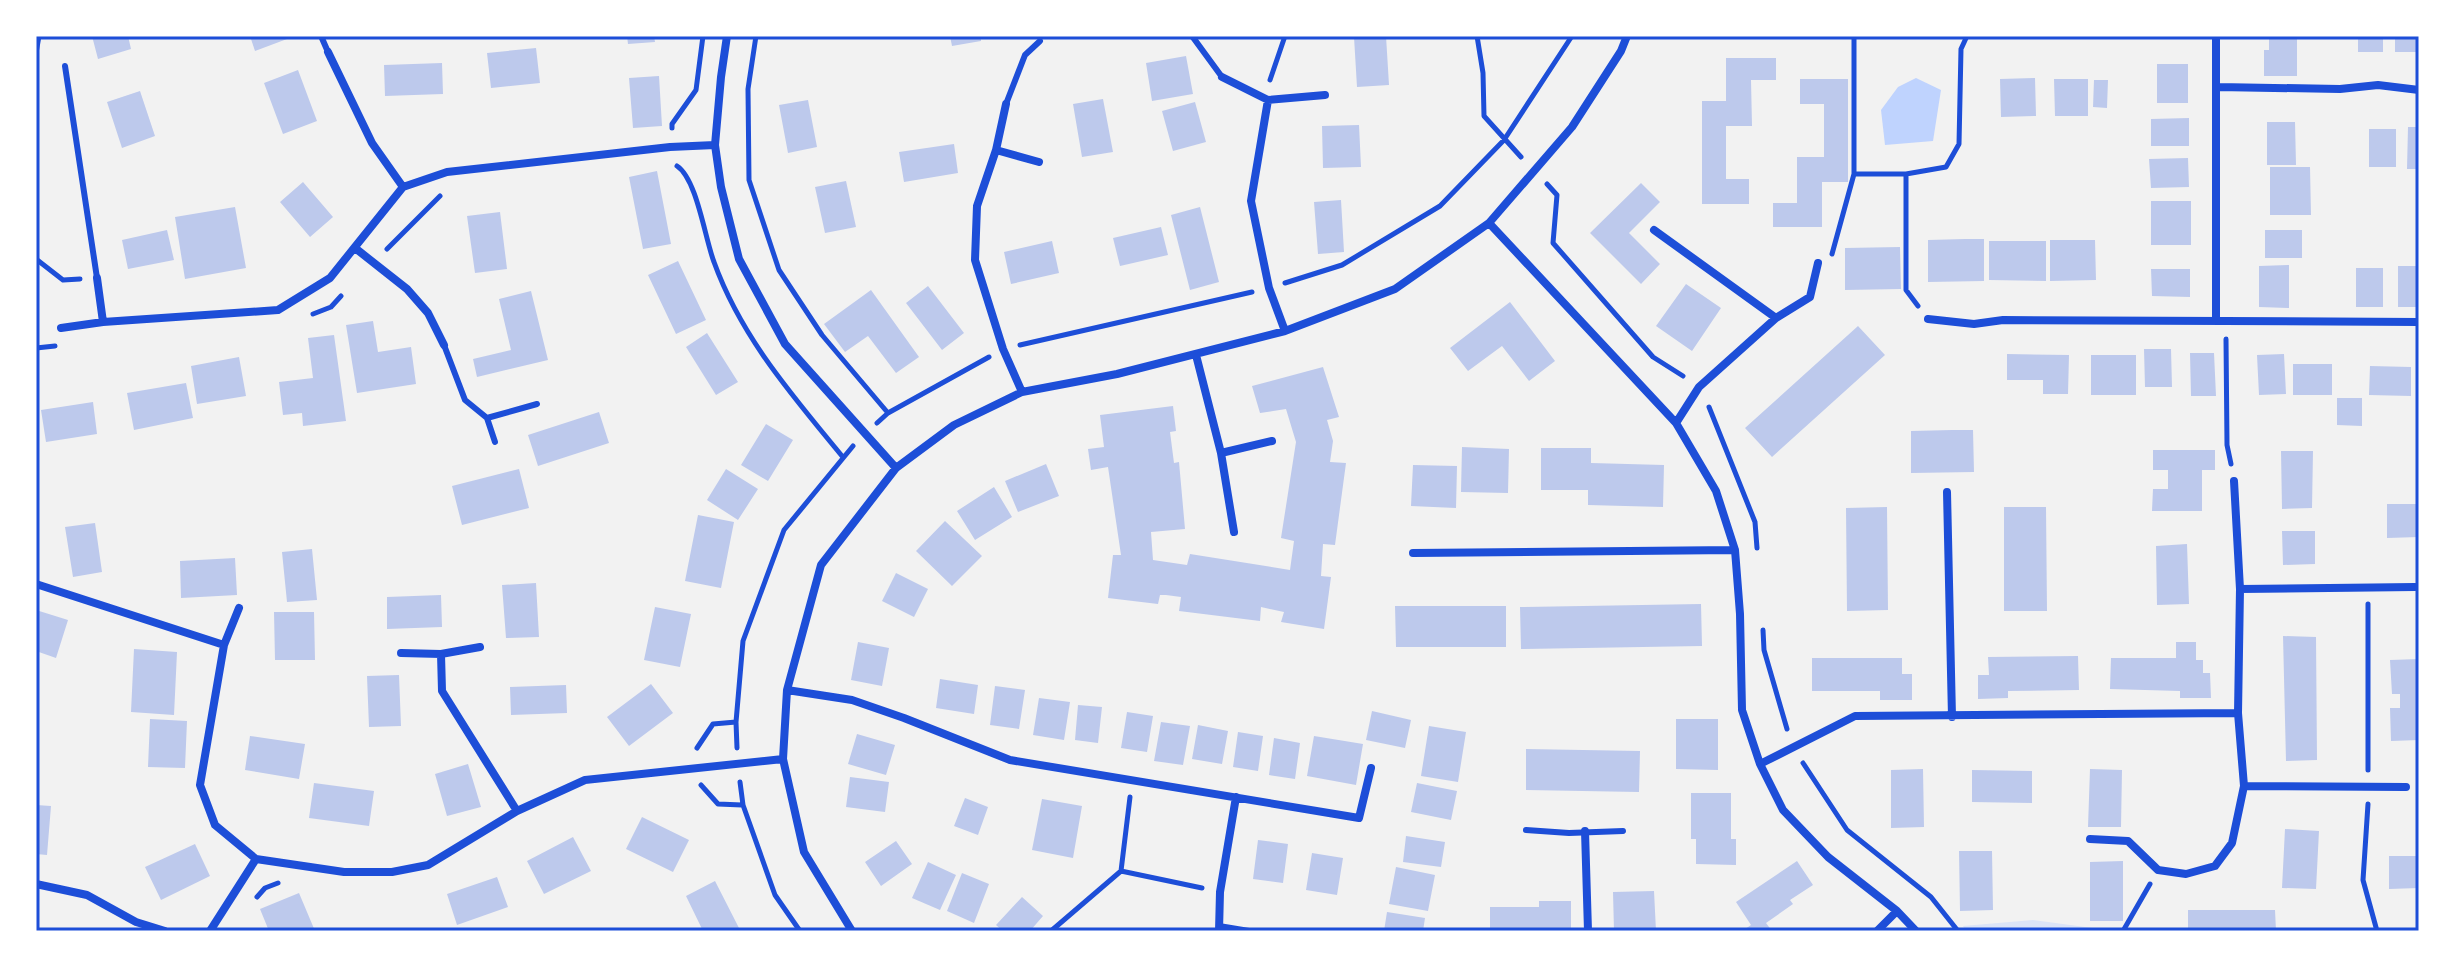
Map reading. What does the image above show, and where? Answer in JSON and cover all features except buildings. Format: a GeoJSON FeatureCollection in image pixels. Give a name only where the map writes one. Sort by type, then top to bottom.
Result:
{"type":"FeatureCollection","features":[{"type":"Feature","properties":{"kind":"street"},"geometry":{"type":"LineString","coordinates":[[727,36],[715,145],[721,187],[739,259],[785,344],[896,468]]}},
{"type":"Feature","properties":{"kind":"street"},"geometry":{"type":"LineString","coordinates":[[852,931],[804,852],[783,759],[787,690],[821,565],[896,468],[954,425],[1022,392],[1196,355],[1285,331],[1395,289],[1489,223],[1572,127],[1621,51],[1627,36]]}},
{"type":"Feature","properties":{"kind":"street"},"geometry":{"type":"LineString","coordinates":[[2216,36],[2216,319]]}},
{"type":"Feature","properties":{"kind":"street"},"geometry":{"type":"LineString","coordinates":[[328,52],[372,143],[403,187]]}},
{"type":"Feature","properties":{"kind":"street"},"geometry":{"type":"LineString","coordinates":[[1222,77],[1268,100],[1325,95]]}},
{"type":"Feature","properties":{"kind":"street"},"geometry":{"type":"LineString","coordinates":[[2218,87],[2340,89],[2378,85],[2419,90]]}},
{"type":"Feature","properties":{"kind":"street"},"geometry":{"type":"LineString","coordinates":[[1268,100],[1251,201],[1269,288],[1285,331]]}},
{"type":"Feature","properties":{"kind":"street"},"geometry":{"type":"LineString","coordinates":[[1006,104],[996,150],[977,206],[975,260],[1003,349],[1022,392]]}},
{"type":"Feature","properties":{"kind":"street"},"geometry":{"type":"LineString","coordinates":[[61,328],[103,322],[278,310],[330,278],[403,187],[447,172],[670,147],[715,145]]}},
{"type":"Feature","properties":{"kind":"street"},"geometry":{"type":"LineString","coordinates":[[996,150],[1039,162]]}},
{"type":"Feature","properties":{"kind":"street"},"geometry":{"type":"LineString","coordinates":[[1489,223],[1676,423],[1716,491],[1735,550],[1742,710],[1760,764],[1783,810],[1828,857],[1897,911],[1916,931]]}},
{"type":"Feature","properties":{"kind":"street"},"geometry":{"type":"LineString","coordinates":[[1654,230],[1776,318]]}},
{"type":"Feature","properties":{"kind":"street"},"geometry":{"type":"LineString","coordinates":[[355,248],[407,289],[428,313],[444,345]]}},
{"type":"Feature","properties":{"kind":"street"},"geometry":{"type":"LineString","coordinates":[[1676,423],[1699,387],[1776,318],[1810,297],[1818,263]]}},
{"type":"Feature","properties":{"kind":"street"},"geometry":{"type":"LineString","coordinates":[[97,278],[103,322]]}},
{"type":"Feature","properties":{"kind":"street"},"geometry":{"type":"LineString","coordinates":[[1928,319],[1974,324],[2003,320],[2216,319],[2419,322]]}},
{"type":"Feature","properties":{"kind":"street"},"geometry":{"type":"LineString","coordinates":[[1196,355],[1221,453],[1234,532]]}},
{"type":"Feature","properties":{"kind":"street"},"geometry":{"type":"LineString","coordinates":[[1221,453],[1272,441]]}},
{"type":"Feature","properties":{"kind":"street"},"geometry":{"type":"LineString","coordinates":[[2090,839],[2128,841],[2158,870],[2186,874],[2215,866],[2232,843],[2244,786],[2238,713],[2240,589],[2234,481]]}},
{"type":"Feature","properties":{"kind":"street"},"geometry":{"type":"LineString","coordinates":[[1947,492],[1952,717]]}},
{"type":"Feature","properties":{"kind":"street"},"geometry":{"type":"LineString","coordinates":[[1413,553],[1735,550]]}},
{"type":"Feature","properties":{"kind":"street"},"geometry":{"type":"LineString","coordinates":[[36,584],[224,645]]}},
{"type":"Feature","properties":{"kind":"street"},"geometry":{"type":"LineString","coordinates":[[2240,589],[2415,587]]}},
{"type":"Feature","properties":{"kind":"street"},"geometry":{"type":"LineString","coordinates":[[239,608],[224,645],[200,785],[215,825],[256,859],[344,872],[392,872],[428,865],[517,811],[585,780],[783,759]]}},
{"type":"Feature","properties":{"kind":"street"},"geometry":{"type":"LineString","coordinates":[[401,653],[441,654],[480,647]]}},
{"type":"Feature","properties":{"kind":"street"},"geometry":{"type":"LineString","coordinates":[[441,654],[442,691],[517,811]]}},
{"type":"Feature","properties":{"kind":"street"},"geometry":{"type":"LineString","coordinates":[[787,690],[852,700],[1010,760],[1359,818],[1371,768]]}},
{"type":"Feature","properties":{"kind":"street"},"geometry":{"type":"LineString","coordinates":[[1760,764],[1855,716],[2238,713]]}},
{"type":"Feature","properties":{"kind":"street"},"geometry":{"type":"LineString","coordinates":[[2244,786],[2406,787]]}},
{"type":"Feature","properties":{"kind":"street"},"geometry":{"type":"LineString","coordinates":[[1219,928],[1220,892],[1236,797]]}},
{"type":"Feature","properties":{"kind":"street"},"geometry":{"type":"LineString","coordinates":[[1585,831],[1588,931]]}},
{"type":"Feature","properties":{"kind":"street"},"geometry":{"type":"LineString","coordinates":[[210,931],[256,859]]}},
{"type":"Feature","properties":{"kind":"street"},"geometry":{"type":"LineString","coordinates":[[36,884],[87,895],[136,922],[165,931]]}},
{"type":"Feature","properties":{"kind":"street"},"geometry":{"type":"LineString","coordinates":[[1877,931],[1897,911]]}},
{"type":"Feature","properties":{"kind":"lane"},"geometry":{"type":"LineString","coordinates":[[321,36],[328,52]]}},
{"type":"Feature","properties":{"kind":"lane"},"geometry":{"type":"LineString","coordinates":[[1192,36],[1222,77]]}},
{"type":"Feature","properties":{"kind":"lane"},"geometry":{"type":"LineString","coordinates":[[1006,104],[1025,55],[1040,41]]}},
{"type":"Feature","properties":{"kind":"lane"},"geometry":{"type":"LineString","coordinates":[[65,66],[97,278]]}},
{"type":"Feature","properties":{"kind":"lane"},"geometry":{"type":"LineString","coordinates":[[444,345],[465,400],[487,418],[495,442]]}},
{"type":"Feature","properties":{"kind":"lane"},"geometry":{"type":"LineString","coordinates":[[487,418],[537,404]]}},
{"type":"Feature","properties":{"kind":"lane"},"geometry":{"type":"LineString","coordinates":[[1526,830],[1569,833],[1623,831]]}},
{"type":"Feature","properties":{"kind":"lane"},"geometry":{"type":"LineString","coordinates":[[1219,928],[1249,931]]}},
{"type":"Feature","properties":{"kind":"path"},"geometry":{"type":"LineString","coordinates":[[36,53],[39,36]]}},
{"type":"Feature","properties":{"kind":"path"},"geometry":{"type":"LineString","coordinates":[[703,36],[696,90],[672,124],[671,161],[683,170],[714,262],[743,328],[771,370],[842,456]]}},
{"type":"Feature","properties":{"kind":"path"},"geometry":{"type":"LineString","coordinates":[[756,36],[748,89],[749,180],[779,270],[822,335],[888,413]]}},
{"type":"Feature","properties":{"kind":"path"},"geometry":{"type":"LineString","coordinates":[[1268,100],[1269,84],[1285,36]]}},
{"type":"Feature","properties":{"kind":"path"},"geometry":{"type":"LineString","coordinates":[[1477,36],[1483,73],[1484,116],[1504,140]]}},
{"type":"Feature","properties":{"kind":"path"},"geometry":{"type":"LineString","coordinates":[[800,931],[775,895],[743,805],[736,722],[743,641],[784,530],[842,456],[888,413],[1003,349],[1269,288],[1342,265],[1440,206],[1504,140],[1572,36]]}},
{"type":"Feature","properties":{"kind":"path"},"geometry":{"type":"LineString","coordinates":[[1818,263],[1832,255],[1854,174],[1854,36]]}},
{"type":"Feature","properties":{"kind":"path"},"geometry":{"type":"LineString","coordinates":[[1854,174],[1906,174],[1946,167],[1959,144],[1961,49],[1967,36]]}},
{"type":"Feature","properties":{"kind":"path"},"geometry":{"type":"LineString","coordinates":[[1906,174],[1906,290]]}},
{"type":"Feature","properties":{"kind":"path"},"geometry":{"type":"LineString","coordinates":[[303,318],[331,307],[445,191]]}},
{"type":"Feature","properties":{"kind":"path"},"geometry":{"type":"LineString","coordinates":[[36,259],[63,280],[97,278]]}},
{"type":"Feature","properties":{"kind":"path"},"geometry":{"type":"LineString","coordinates":[[2216,319],[2226,336],[2227,445],[2234,481]]}},
{"type":"Feature","properties":{"kind":"path"},"geometry":{"type":"LineString","coordinates":[[36,348],[63,344]]}},
{"type":"Feature","properties":{"kind":"path"},"geometry":{"type":"LineString","coordinates":[[2368,587],[2367,758],[2370,786],[2363,880],[2377,931]]}},
{"type":"Feature","properties":{"kind":"path"},"geometry":{"type":"LineString","coordinates":[[693,754],[713,724],[736,722]]}},
{"type":"Feature","properties":{"kind":"path"},"geometry":{"type":"LineString","coordinates":[[1051,931],[1121,871],[1132,781]]}},
{"type":"Feature","properties":{"kind":"path"},"geometry":{"type":"LineString","coordinates":[[2123,931],[2158,870]]}},
{"type":"Feature","properties":{"kind":"path"},"geometry":{"type":"LineString","coordinates":[[1121,871],[1220,892]]}},
{"type":"Feature","properties":{"kind":"shaded area"},"geometry":{"type":"Polygon","coordinates":[[[2033,920],[2115,931],[1966,931],[1963,926],[2033,920]]]}},
{"type":"Feature","properties":{"kind":"water"},"geometry":{"type":"Polygon","coordinates":[[[1916,78],[1941,90],[1933,141],[1885,145],[1881,110],[1898,87],[1916,78]]]}}]}
